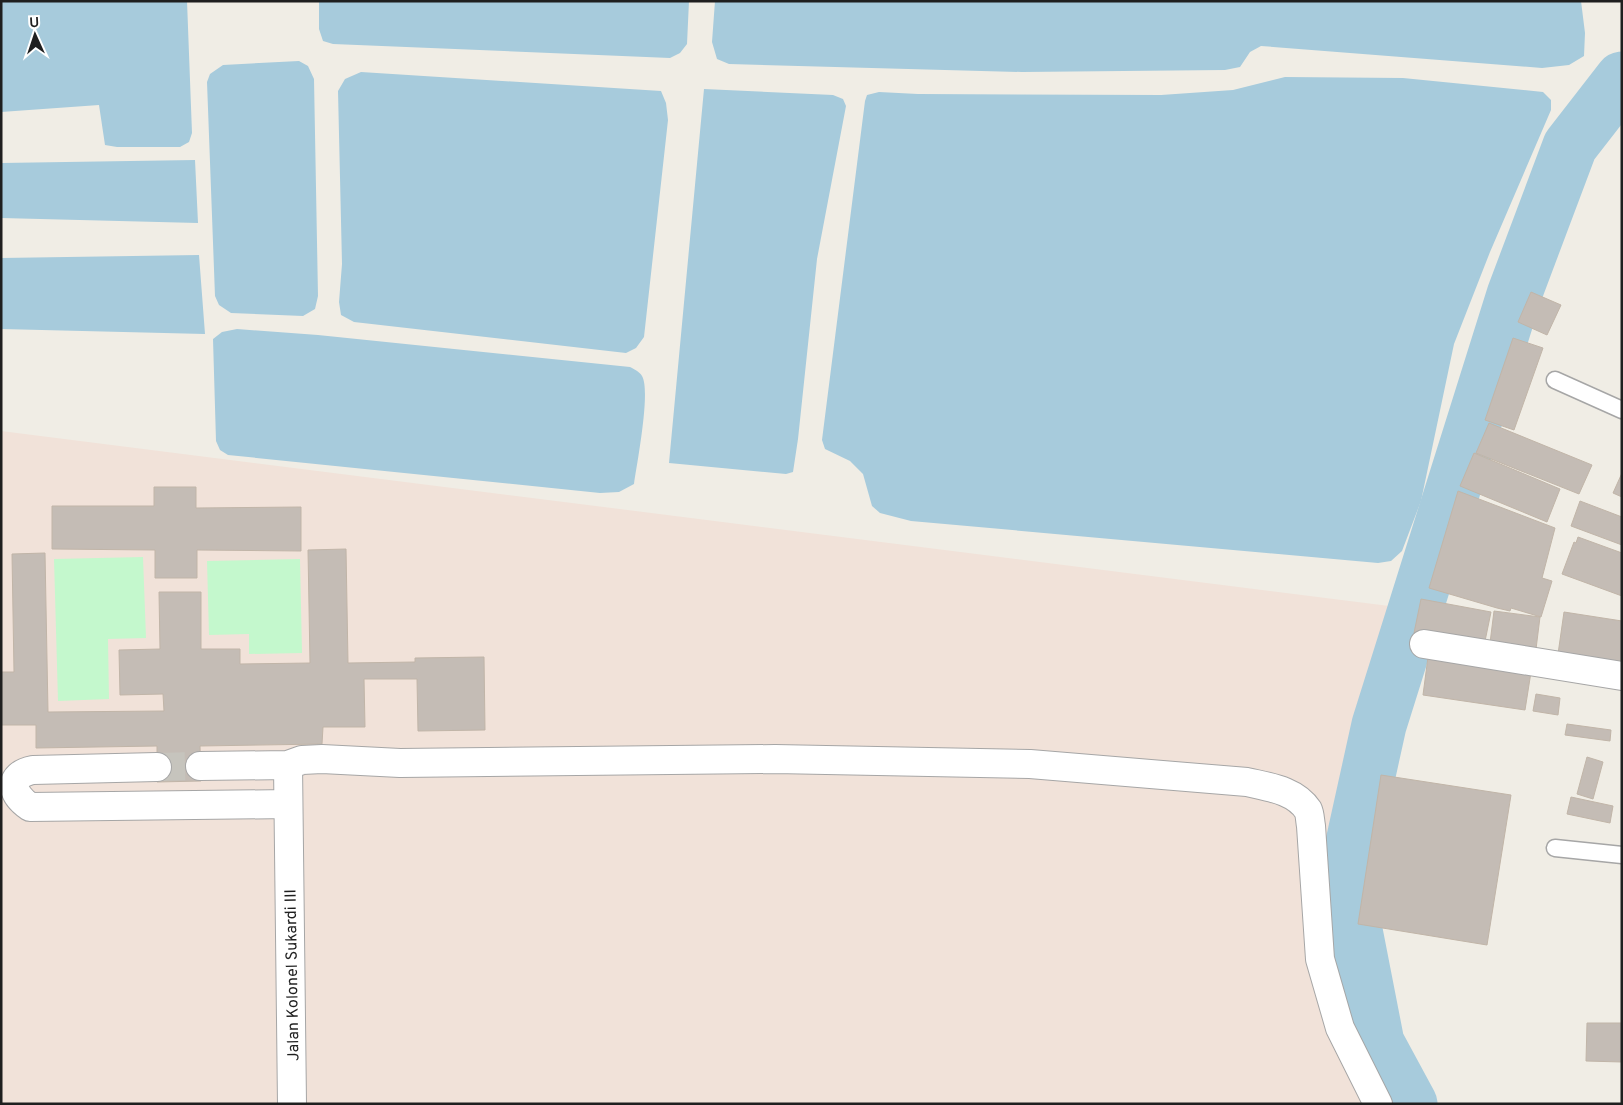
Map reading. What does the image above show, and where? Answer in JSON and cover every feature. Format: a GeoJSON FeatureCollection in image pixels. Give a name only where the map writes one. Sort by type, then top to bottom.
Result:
{"type":"FeatureCollection","features":[{"type":"Feature","properties":{"kind":"street"},"geometry":{"type":"LineString","coordinates":[[1424,644],[1622,676]]}},
{"type":"Feature","properties":{"kind":"street"},"geometry":{"type":"LineString","coordinates":[[200,766],[288,764],[302,760],[322,759],[400,763],[775,760],[1030,764],[1247,782],[1281,790],[1299,800],[1308,811],[1311,826],[1320,959],[1340,1028],[1378,1104]]}},
{"type":"Feature","properties":{"kind":"street","name":"Jalan Kolonel Sukardi III"},"geometry":{"type":"LineString","coordinates":[[288,764],[292,1104]]}},
{"type":"Feature","properties":{"kind":"street"},"geometry":{"type":"LineString","coordinates":[[157,767],[33,770],[22,772],[17,777],[15,785],[16,794],[21,801],[30,807],[288,804]]}},
{"type":"Feature","properties":{"kind":"lane"},"geometry":{"type":"LineString","coordinates":[[1555,380],[1622,410]]}},
{"type":"Feature","properties":{"kind":"lane"},"geometry":{"type":"LineString","coordinates":[[1556,848],[1622,855]]}},
{"type":"Feature","properties":{"kind":"shaded area"},"geometry":{"type":"Polygon","coordinates":[[[1,431],[1413,609],[1354,830],[1365,930],[1415,1071],[1431,1104],[1,1104],[1,431]]]}},
{"type":"Feature","properties":{"kind":"green space"},"geometry":{"type":"Polygon","coordinates":[[[143,557],[146,638],[108,639],[109,699],[58,701],[54,559],[143,557]]]}},
{"type":"Feature","properties":{"kind":"green space"},"geometry":{"type":"Polygon","coordinates":[[[300,559],[302,653],[249,654],[249,634],[209,635],[207,561],[300,559]]]}},
{"type":"Feature","properties":{"kind":"water"},"geometry":{"type":"Polygon","coordinates":[[[1,1],[187,1],[192,133],[189,142],[180,147],[117,147],[105,145],[99,105],[1,112],[1,1]]]}},
{"type":"Feature","properties":{"kind":"water"},"geometry":{"type":"Polygon","coordinates":[[[319,1],[689,1],[687,44],[680,53],[670,58],[333,44],[323,41],[319,29],[319,1]]]}},
{"type":"Feature","properties":{"kind":"water"},"geometry":{"type":"Polygon","coordinates":[[[715,1],[1581,1],[1585,33],[1584,56],[1569,65],[1542,68],[1261,46],[1250,52],[1240,67],[1225,70],[1022,72],[729,64],[717,59],[712,42],[715,1]]]}},
{"type":"Feature","properties":{"kind":"water"},"geometry":{"type":"Polygon","coordinates":[[[299,61],[308,66],[314,79],[318,296],[315,309],[303,316],[231,313],[219,305],[215,296],[207,82],[210,74],[223,65],[299,61]]]}},
{"type":"Feature","properties":{"kind":"water"},"geometry":{"type":"Polygon","coordinates":[[[361,72],[661,91],[666,103],[668,120],[644,337],[636,348],[626,353],[354,322],[341,315],[339,302],[342,264],[338,91],[345,79],[361,72]]]}},
{"type":"Feature","properties":{"kind":"water"},"geometry":{"type":"Polygon","coordinates":[[[1285,77],[1403,78],[1543,92],[1551,100],[1551,110],[1490,252],[1454,344],[1421,501],[1402,551],[1391,561],[1378,563],[911,521],[880,513],[872,506],[863,474],[850,461],[825,449],[822,440],[867,95],[879,92],[918,94],[1161,95],[1233,90],[1285,77]]]}},
{"type":"Feature","properties":{"kind":"water"},"geometry":{"type":"Polygon","coordinates":[[[704,89],[833,95],[843,99],[846,106],[817,259],[793,472],[786,474],[669,463],[704,89]]]}},
{"type":"Feature","properties":{"kind":"water"},"geometry":{"type":"Polygon","coordinates":[[[195,160],[198,223],[1,218],[1,163],[195,160]]]}},
{"type":"Feature","properties":{"kind":"water"},"geometry":{"type":"Polygon","coordinates":[[[199,255],[205,334],[1,329],[1,258],[199,255]]]}},
{"type":"Feature","properties":{"kind":"water"},"geometry":{"type":"Polygon","coordinates":[[[237,329],[318,335],[630,367],[642,376],[645,396],[634,484],[619,492],[600,493],[228,455],[220,450],[216,441],[213,339],[222,332],[237,329]]]}},
{"type":"Feature","properties":{"kind":"building"},"geometry":{"type":"Polygon","coordinates":[[[1531,292],[1561,305],[1547,335],[1518,322],[1531,292]]]}},
{"type":"Feature","properties":{"kind":"building"},"geometry":{"type":"Polygon","coordinates":[[[1513,338],[1543,348],[1514,430],[1485,420],[1513,338]]]}},
{"type":"Feature","properties":{"kind":"building"},"geometry":{"type":"Polygon","coordinates":[[[1489,423],[1592,465],[1579,494],[1476,453],[1489,423]]]}},
{"type":"Feature","properties":{"kind":"building"},"geometry":{"type":"Polygon","coordinates":[[[1474,453],[1560,489],[1547,522],[1460,486],[1474,453]]]}},
{"type":"Feature","properties":{"kind":"building"},"geometry":{"type":"Polygon","coordinates":[[[1622,473],[1622,497],[1613,493],[1622,473]]]}},
{"type":"Feature","properties":{"kind":"building"},"geometry":{"type":"Polygon","coordinates":[[[154,487],[196,487],[196,508],[301,507],[301,551],[197,550],[197,578],[155,578],[155,550],[52,549],[52,506],[154,506],[154,487]]]}},
{"type":"Feature","properties":{"kind":"building"},"geometry":{"type":"Polygon","coordinates":[[[1458,491],[1555,528],[1542,578],[1552,581],[1541,617],[1511,608],[1510,611],[1497,608],[1429,588],[1458,491]]]}},
{"type":"Feature","properties":{"kind":"building"},"geometry":{"type":"Polygon","coordinates":[[[1580,501],[1622,517],[1622,545],[1571,526],[1580,501]]]}},
{"type":"Feature","properties":{"kind":"building"},"geometry":{"type":"Polygon","coordinates":[[[1578,537],[1622,553],[1622,596],[1562,574],[1574,542],[1576,543],[1578,537]]]}},
{"type":"Feature","properties":{"kind":"building"},"geometry":{"type":"Polygon","coordinates":[[[346,549],[348,663],[415,662],[415,658],[484,657],[485,730],[418,731],[417,679],[364,679],[365,727],[323,727],[322,744],[200,746],[201,781],[157,782],[157,746],[36,748],[36,725],[1,725],[1,672],[14,672],[12,554],[45,553],[48,712],[164,711],[163,694],[120,695],[119,650],[160,649],[159,592],[201,592],[201,649],[240,649],[240,664],[310,663],[308,550],[346,549]]]}},
{"type":"Feature","properties":{"kind":"building"},"geometry":{"type":"Polygon","coordinates":[[[1421,599],[1491,612],[1484,646],[1414,633],[1421,599]]]}},
{"type":"Feature","properties":{"kind":"building"},"geometry":{"type":"Polygon","coordinates":[[[1494,611],[1540,617],[1535,657],[1489,651],[1494,611]]]}},
{"type":"Feature","properties":{"kind":"building"},"geometry":{"type":"Polygon","coordinates":[[[1564,612],[1622,621],[1622,663],[1558,654],[1564,612]]]}},
{"type":"Feature","properties":{"kind":"building"},"geometry":{"type":"Polygon","coordinates":[[[1428,657],[1531,672],[1525,710],[1423,695],[1428,657]]]}},
{"type":"Feature","properties":{"kind":"building"},"geometry":{"type":"Polygon","coordinates":[[[1536,694],[1560,698],[1558,715],[1533,711],[1536,694]]]}},
{"type":"Feature","properties":{"kind":"building"},"geometry":{"type":"Polygon","coordinates":[[[1567,724],[1611,730],[1610,741],[1565,735],[1567,724]]]}},
{"type":"Feature","properties":{"kind":"building"},"geometry":{"type":"Polygon","coordinates":[[[1587,757],[1603,762],[1593,799],[1577,794],[1587,757]]]}},
{"type":"Feature","properties":{"kind":"building"},"geometry":{"type":"Polygon","coordinates":[[[1381,775],[1511,795],[1487,945],[1358,924],[1381,775]]]}},
{"type":"Feature","properties":{"kind":"building"},"geometry":{"type":"Polygon","coordinates":[[[1571,797],[1613,806],[1610,823],[1567,814],[1571,797]]]}},
{"type":"Feature","properties":{"kind":"building"},"geometry":{"type":"Polygon","coordinates":[[[1587,1023],[1622,1023],[1622,1062],[1586,1061],[1587,1023]]]}},
{"type":"Feature","properties":{"kind":"waterway"},"geometry":{"type":"LineString","coordinates":[[1410,1104],[1377,1043],[1345,879],[1379,725],[1514,295],[1570,146],[1622,79]]}},
{"type":"Feature","properties":{"kind":"tunnel"},"geometry":{"type":"LineString","coordinates":[[157,767],[200,766]]}}]}
